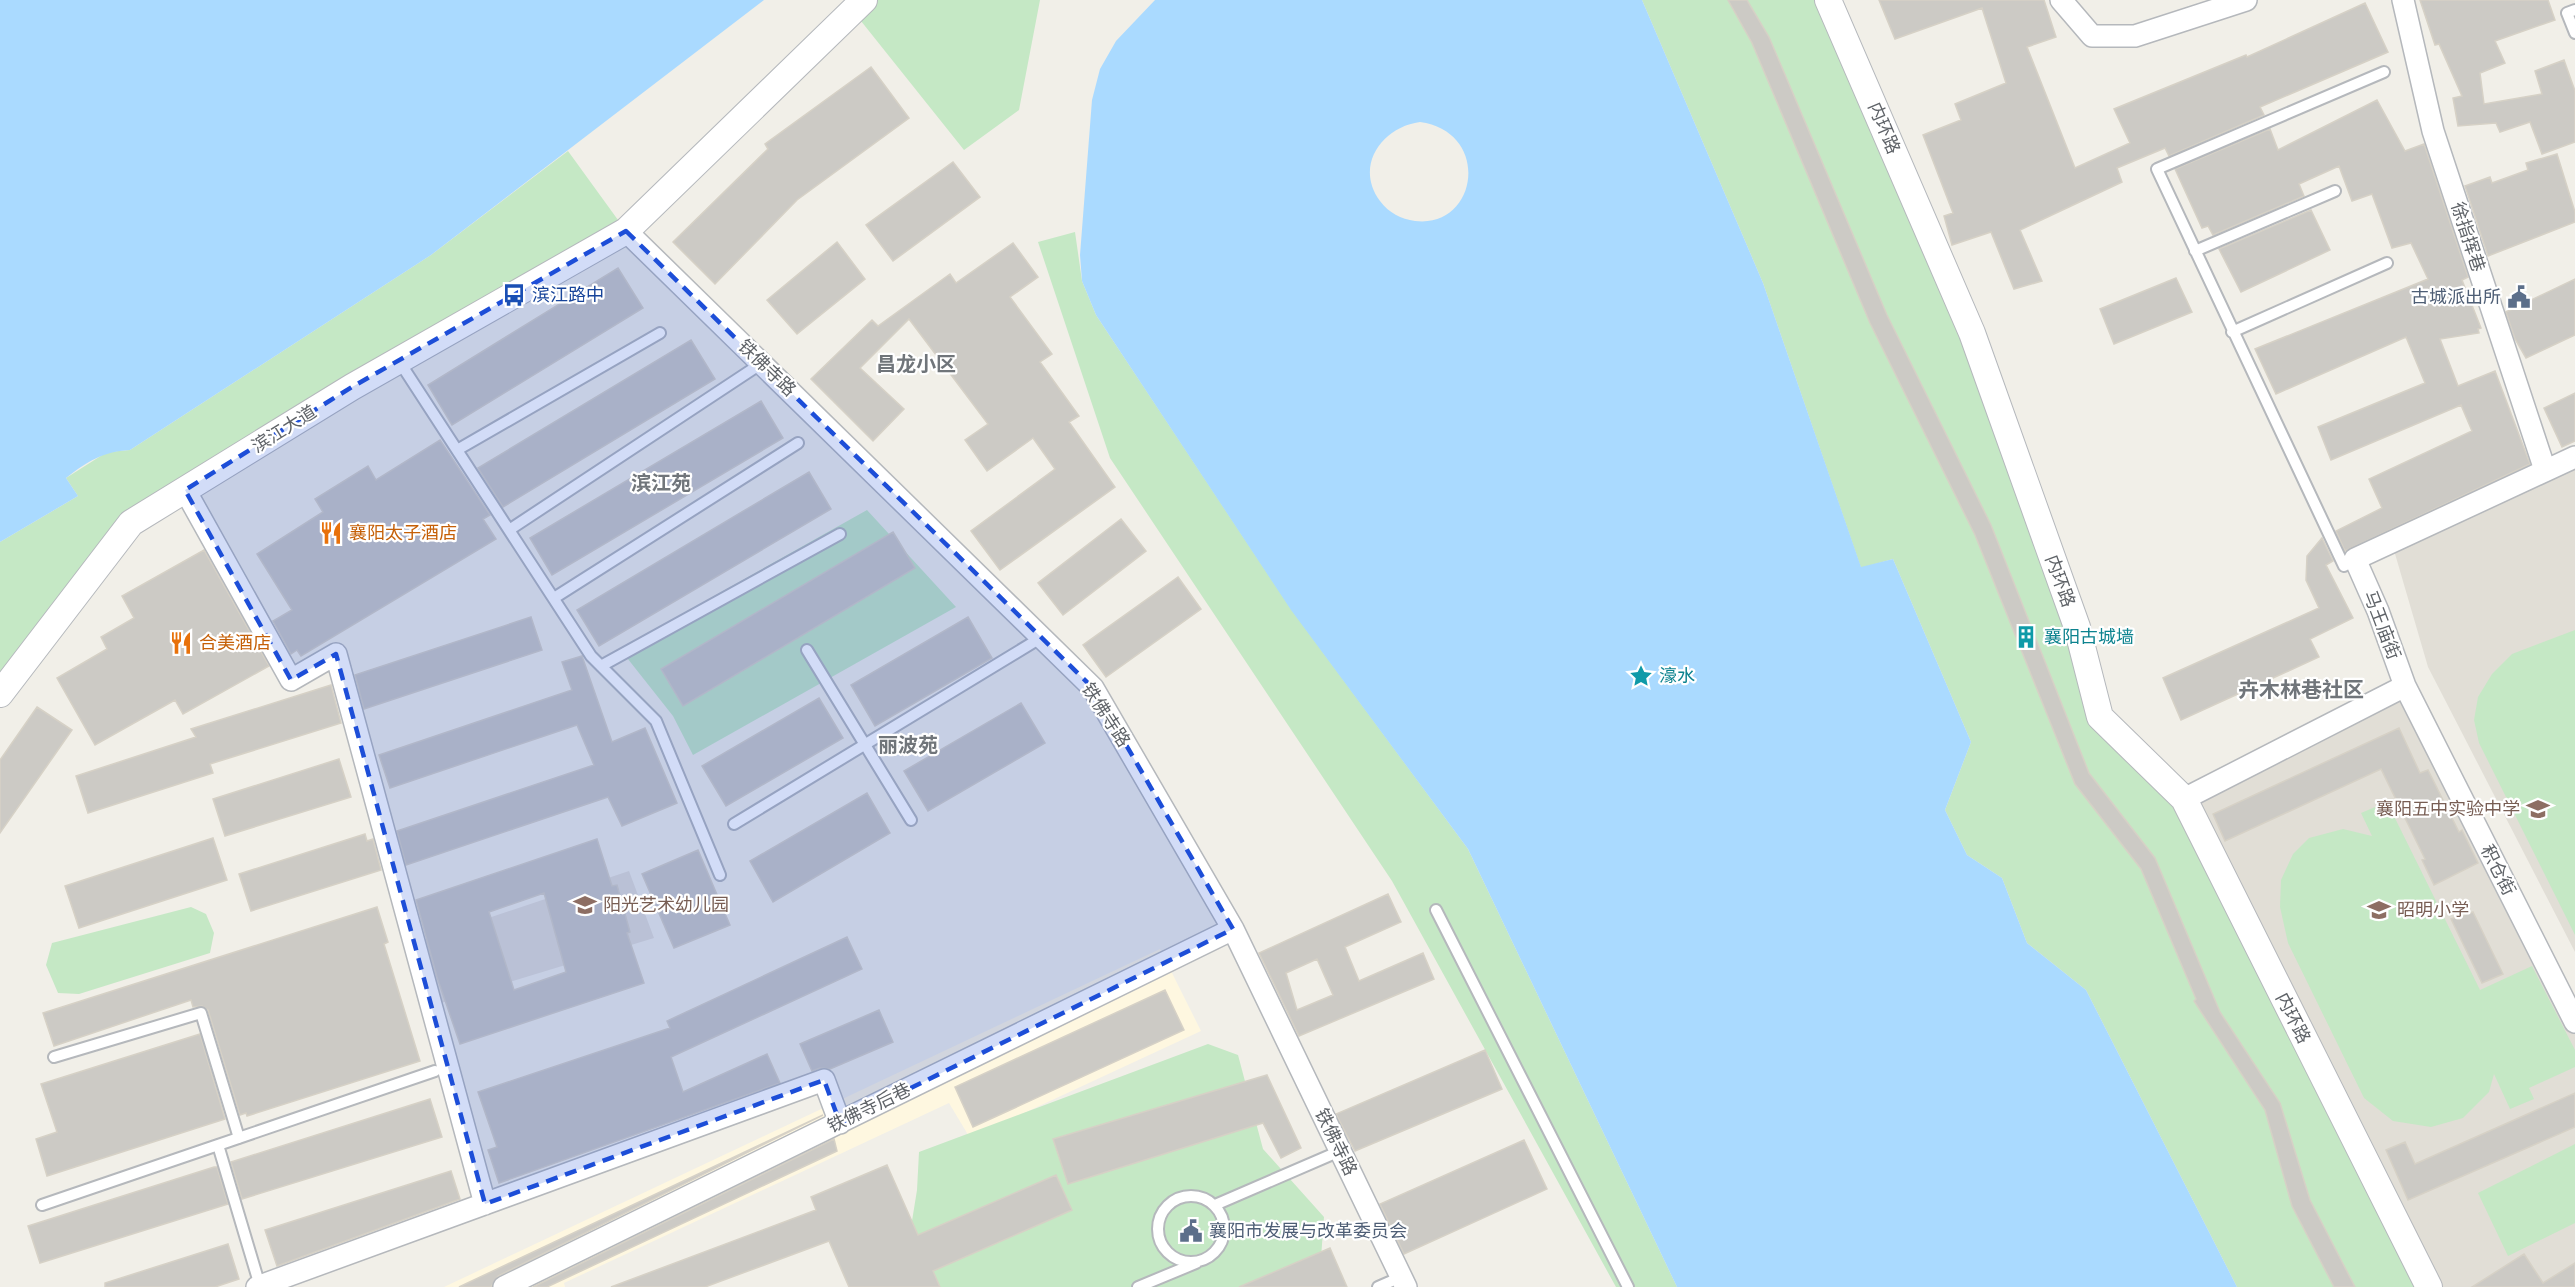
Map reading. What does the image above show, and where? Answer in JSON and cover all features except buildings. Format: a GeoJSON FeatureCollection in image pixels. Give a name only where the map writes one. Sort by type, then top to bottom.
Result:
{"type":"FeatureCollection","features":[{"type":"Feature","properties":{"kind":"street","name":"滨江大道"},"geometry":{"type":"LineString","coordinates":[[0,694],[131,523],[398,361],[626,231],[864,0]]}},
{"type":"Feature","properties":{"kind":"street","name":"内环路"},"geometry":{"type":"LineString","coordinates":[[1828,0],[1972,333],[2077,627],[2100,717],[2184,799],[2428,1287]]}},
{"type":"Feature","properties":{"kind":"street"},"geometry":{"type":"LineString","coordinates":[[2061,0],[2092,36],[2135,36],[2246,0]]}},
{"type":"Feature","properties":{"kind":"street","name":"徐指挥巷"},"geometry":{"type":"LineString","coordinates":[[2403,0],[2433,131],[2545,470]]}},
{"type":"Feature","properties":{"kind":"street","name":"铁佛寺路"},"geometry":{"type":"LineString","coordinates":[[626,231],[1093,688],[1233,929],[1403,1282]]}},
{"type":"Feature","properties":{"kind":"street"},"geometry":{"type":"LineString","coordinates":[[2355,559],[2575,457]]}},
{"type":"Feature","properties":{"kind":"street"},"geometry":{"type":"LineString","coordinates":[[185,490],[291,680],[336,654],[485,1204]]}},
{"type":"Feature","properties":{"kind":"street","name":"马王庙街"},"geometry":{"type":"LineString","coordinates":[[2355,559],[2378,611],[2404,686]]}},
{"type":"Feature","properties":{"kind":"street"},"geometry":{"type":"LineString","coordinates":[[2184,799],[2404,686]]}},
{"type":"Feature","properties":{"kind":"street","name":"积仓街"},"geometry":{"type":"LineString","coordinates":[[2404,686],[2575,1022]]}},
{"type":"Feature","properties":{"kind":"street","name":"铁佛寺后巷"},"geometry":{"type":"LineString","coordinates":[[504,1287],[1233,929]]}},
{"type":"Feature","properties":{"kind":"street"},"geometry":{"type":"LineString","coordinates":[[259,1286],[824,1080],[840,1123]]}},
{"type":"Feature","properties":{"kind":"lane"},"geometry":{"type":"LineString","coordinates":[[2575,10],[2567,13],[2575,33]]}},
{"type":"Feature","properties":{"kind":"lane"},"geometry":{"type":"LineString","coordinates":[[2355,559],[2344,566],[2157,169],[2384,72]]}},
{"type":"Feature","properties":{"kind":"lane"},"geometry":{"type":"LineString","coordinates":[[2194,250],[2335,191]]}},
{"type":"Feature","properties":{"kind":"lane"},"geometry":{"type":"LineString","coordinates":[[2232,332],[2386,263]]}},
{"type":"Feature","properties":{"kind":"lane"},"geometry":{"type":"LineString","coordinates":[[457,450],[660,333]]}},
{"type":"Feature","properties":{"kind":"lane"},"geometry":{"type":"LineString","coordinates":[[398,361],[591,656],[656,721],[720,875]]}},
{"type":"Feature","properties":{"kind":"lane"},"geometry":{"type":"LineString","coordinates":[[509,530],[762,363]]}},
{"type":"Feature","properties":{"kind":"lane"},"geometry":{"type":"LineString","coordinates":[[554,598],[798,443]]}},
{"type":"Feature","properties":{"kind":"lane"},"geometry":{"type":"LineString","coordinates":[[601,666],[840,534]]}},
{"type":"Feature","properties":{"kind":"lane"},"geometry":{"type":"LineString","coordinates":[[734,825],[1042,637]]}},
{"type":"Feature","properties":{"kind":"lane"},"geometry":{"type":"LineString","coordinates":[[807,650],[911,820]]}},
{"type":"Feature","properties":{"kind":"lane"},"geometry":{"type":"LineString","coordinates":[[1436,910],[1628,1287]]}},
{"type":"Feature","properties":{"kind":"lane"},"geometry":{"type":"LineString","coordinates":[[54,1057],[201,1013],[239,1138]]}},
{"type":"Feature","properties":{"kind":"lane"},"geometry":{"type":"LineString","coordinates":[[42,1205],[435,1071]]}},
{"type":"Feature","properties":{"kind":"lane"},"geometry":{"type":"LineString","coordinates":[[218,1145],[259,1286]]}},
{"type":"Feature","properties":{"kind":"lane"},"geometry":{"type":"LineString","coordinates":[[1215,1205],[1340,1150]]}},
{"type":"Feature","properties":{"kind":"lane"},"geometry":{"type":"LineString","coordinates":[[1138,1287],[1203,1260],[1213,1254],[1224,1235],[1225,1224],[1215,1205],[1195,1195],[1184,1196],[1174,1200],[1160,1217],[1159,1238],[1164,1248],[1182,1260],[1203,1260]]}},
{"type":"Feature","properties":{"kind":"lane"},"geometry":{"type":"LineString","coordinates":[[1378,1287],[1403,1282]]}},
{"type":"Feature","properties":{"kind":"highlighted area"},"geometry":{"type":"Polygon","coordinates":[[[626,231],[1093,688],[1233,929],[840,1123],[824,1080],[485,1204],[336,654],[291,680],[185,490],[352,387],[626,231]]]}},
{"type":"Feature","properties":{"kind":"shaded area","name":"襄阳五中实验中学"},"geometry":{"type":"Polygon","coordinates":[[[2575,457],[2575,952],[2428,667],[2391,540],[2575,457]]]}},
{"type":"Feature","properties":{"kind":"shaded area","name":"昭明小学"},"geometry":{"type":"Polygon","coordinates":[[[2405,686],[2575,1022],[2575,1287],[2429,1287],[2184,799],[2405,686]]]}},
{"type":"Feature","properties":{"kind":"shaded area","name":"阳光艺术幼儿园"},"geometry":{"type":"Polygon","coordinates":[[[629,871],[654,938],[441,1003],[423,940],[629,871]]]}},
{"type":"Feature","properties":{"kind":"shaded area"},"geometry":{"type":"Polygon","coordinates":[[[1160,949],[1201,1031],[970,1138],[949,1103],[564,1283],[565,1287],[444,1287],[1160,949]]]}},
{"type":"Feature","properties":{"kind":"green space"},"geometry":{"type":"Polygon","coordinates":[[[864,0],[1040,0],[1019,110],[964,150],[853,11],[864,0]]]}},
{"type":"Feature","properties":{"kind":"green space"},"geometry":{"type":"Polygon","coordinates":[[[1642,0],[1828,0],[1972,333],[2100,717],[2184,799],[2429,1287],[2237,1287],[2086,990],[2027,943],[2002,878],[1967,855],[1945,810],[1971,742],[1893,559],[1861,568],[1763,283],[1642,0]]]}},
{"type":"Feature","properties":{"kind":"green space"},"geometry":{"type":"Polygon","coordinates":[[[568,151],[626,231],[131,523],[0,694],[0,542],[78,496],[66,478],[107,452],[130,450],[431,255],[568,151]]]}},
{"type":"Feature","properties":{"kind":"green space"},"geometry":{"type":"Polygon","coordinates":[[[1075,232],[1082,281],[1096,315],[1291,609],[1468,849],[1677,1287],[1616,1287],[1392,881],[1110,458],[1038,242],[1075,232]]]}},
{"type":"Feature","properties":{"kind":"green space"},"geometry":{"type":"Polygon","coordinates":[[[867,510],[956,607],[693,755],[673,716],[620,649],[867,510]]]}},
{"type":"Feature","properties":{"kind":"green space"},"geometry":{"type":"Polygon","coordinates":[[[2575,630],[2575,935],[2479,743],[2474,720],[2478,697],[2492,674],[2512,654],[2575,630]]]}},
{"type":"Feature","properties":{"kind":"green space"},"geometry":{"type":"Polygon","coordinates":[[[2387,802],[2480,990],[2532,966],[2575,1050],[2575,1067],[2529,1088],[2534,1099],[2510,1109],[2494,1074],[2489,1092],[2463,1118],[2431,1127],[2393,1121],[2364,1098],[2288,943],[2280,907],[2281,880],[2293,854],[2309,838],[2343,829],[2372,836],[2361,813],[2387,802]]]}},
{"type":"Feature","properties":{"kind":"green space"},"geometry":{"type":"Polygon","coordinates":[[[191,907],[206,914],[214,933],[210,953],[79,994],[58,993],[46,965],[52,943],[191,907]]]}},
{"type":"Feature","properties":{"kind":"green space"},"geometry":{"type":"Polygon","coordinates":[[[1208,1044],[1238,1055],[1263,1149],[1324,1217],[1320,1272],[1285,1287],[921,1287],[907,1252],[917,1190],[919,1152],[1208,1044]]]}},
{"type":"Feature","properties":{"kind":"green space"},"geometry":{"type":"Polygon","coordinates":[[[2575,1144],[2575,1223],[2508,1256],[2478,1193],[2575,1144]]]}},
{"type":"Feature","properties":{"kind":"water"},"geometry":{"type":"Polygon","coordinates":[[[0,0],[764,0],[431,255],[130,450],[103,455],[81,467],[66,478],[78,496],[0,542],[0,0]]]}},
{"type":"Feature","properties":{"kind":"water","name":"濠水"},"geometry":{"type":"Polygon","coordinates":[[[1155,0],[1642,0],[1763,283],[1861,567],[1893,559],[1971,742],[1945,810],[1967,855],[2002,878],[2027,943],[2086,990],[2237,1287],[1677,1287],[1468,849],[1291,610],[1096,315],[1082,281],[1080,255],[1092,100],[1100,69],[1116,41],[1155,0]],[[1420,122],[1406,125],[1384,140],[1376,150],[1371,162],[1370,175],[1373,188],[1380,201],[1396,215],[1415,221],[1436,219],[1452,210],[1463,196],[1468,178],[1467,160],[1458,143],[1443,129],[1420,122]]]}},
{"type":"Feature","properties":{"kind":"place","name":"滨江路中"},"geometry":{"type":"Point","coordinates":[514,295]}},
{"type":"Feature","properties":{"kind":"place","name":"古城派出所"},"geometry":{"type":"Point","coordinates":[2519,297]}},
{"type":"Feature","properties":{"kind":"place","name":"襄阳太子酒店"},"geometry":{"type":"Point","coordinates":[331,533]}},
{"type":"Feature","properties":{"kind":"place","name":"襄阳古城墙"},"geometry":{"type":"Point","coordinates":[2026,637]}},
{"type":"Feature","properties":{"kind":"place","name":"合美酒店"},"geometry":{"type":"Point","coordinates":[181,643]}},
{"type":"Feature","properties":{"kind":"place","name":"濠水"},"geometry":{"type":"Point","coordinates":[1641,676]}},
{"type":"Feature","properties":{"kind":"place","name":"襄阳五中实验中学"},"geometry":{"type":"Point","coordinates":[2538,809]}},
{"type":"Feature","properties":{"kind":"place","name":"阳光艺术幼儿园"},"geometry":{"type":"Point","coordinates":[585,905]}},
{"type":"Feature","properties":{"kind":"place","name":"昭明小学"},"geometry":{"type":"Point","coordinates":[2379,910]}},
{"type":"Feature","properties":{"kind":"place","name":"襄阳市发展与改革委员会"},"geometry":{"type":"Point","coordinates":[1191,1231]}},
{"type":"Feature","properties":{"kind":"district","name":"昌龙小区"},"geometry":{"type":"Point","coordinates":[916,364]}},
{"type":"Feature","properties":{"kind":"district","name":"滨江苑"},"geometry":{"type":"Point","coordinates":[661,483]}},
{"type":"Feature","properties":{"kind":"district","name":"卉木林巷社区"},"geometry":{"type":"Point","coordinates":[2301,690]}},
{"type":"Feature","properties":{"kind":"district","name":"丽波苑"},"geometry":{"type":"Point","coordinates":[908,745]}}]}
